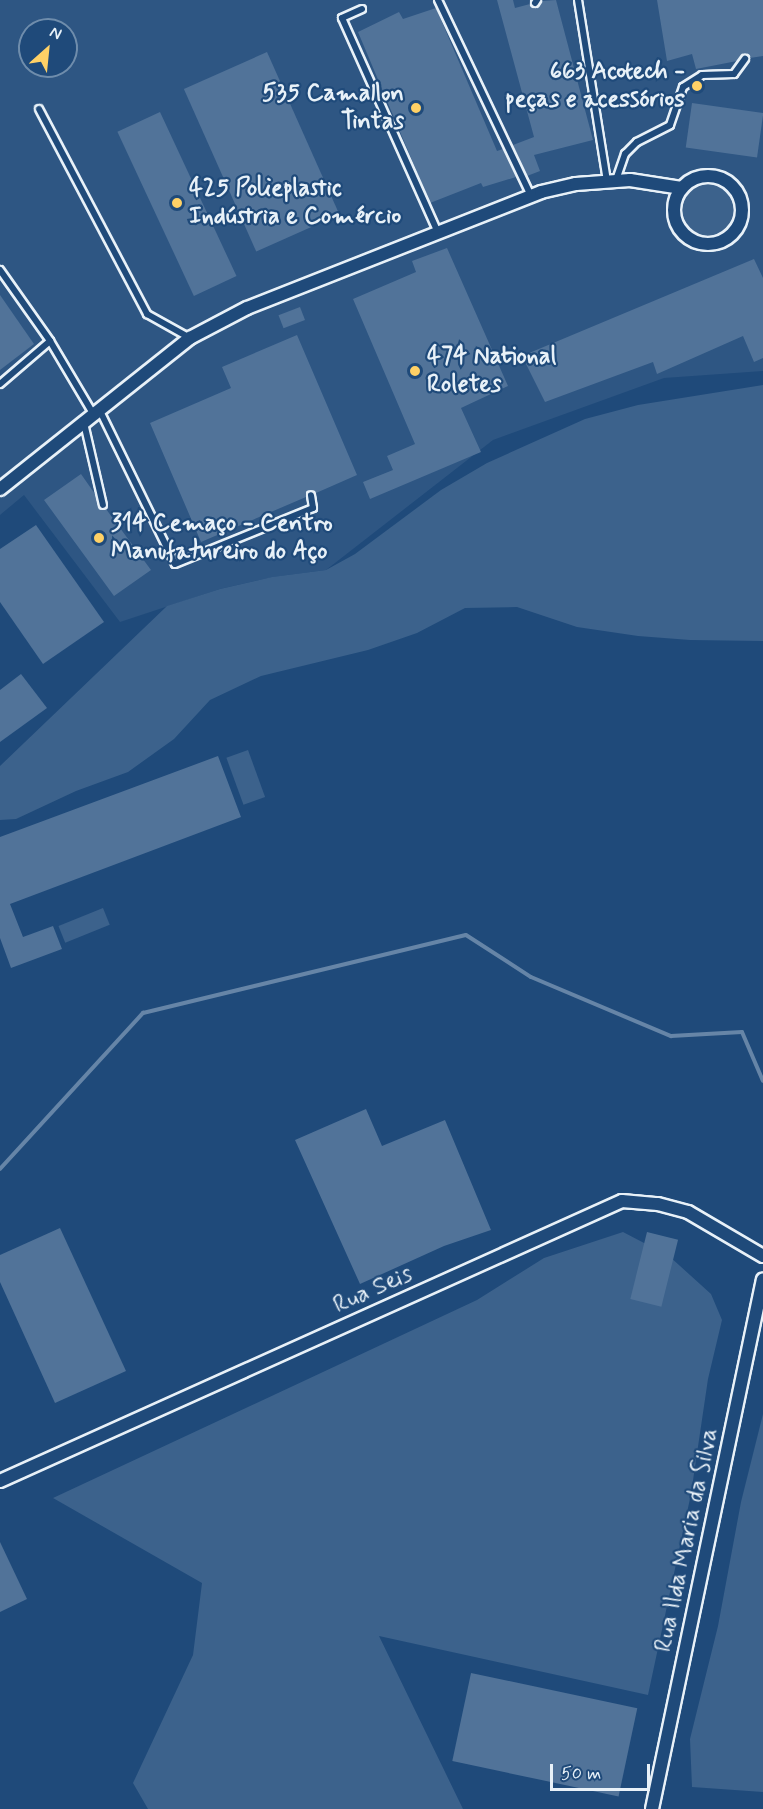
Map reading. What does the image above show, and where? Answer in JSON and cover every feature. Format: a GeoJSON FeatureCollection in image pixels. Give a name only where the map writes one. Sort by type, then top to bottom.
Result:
{"type":"FeatureCollection","features":[{"type":"Feature","properties":{"kind":"street"},"geometry":{"type":"LineString","coordinates":[[0,489],[190,338],[247,308],[531,196],[576,184],[611,181],[659,183],[681,188],[701,177],[712,176],[731,185],[741,204],[738,225],[722,241],[700,243],[681,231],[674,210],[681,188]]}},
{"type":"Feature","properties":{"kind":"street","name":"Rua Seis"},"geometry":{"type":"LineString","coordinates":[[0,1481],[622,1202],[658,1204],[688,1212],[763,1256]]}},
{"type":"Feature","properties":{"kind":"street","name":"Rua Ilda Maria da Silva"},"geometry":{"type":"LineString","coordinates":[[652,1809],[763,1279]]}},
{"type":"Feature","properties":{"kind":"lane"},"geometry":{"type":"LineString","coordinates":[[438,0],[531,196]]}},
{"type":"Feature","properties":{"kind":"lane"},"geometry":{"type":"LineString","coordinates":[[578,0],[611,181]]}},
{"type":"Feature","properties":{"kind":"lane"},"geometry":{"type":"LineString","coordinates":[[362,9],[342,18],[438,233]]}},
{"type":"Feature","properties":{"kind":"lane"},"geometry":{"type":"LineString","coordinates":[[611,181],[625,154],[636,142],[669,126],[683,87],[702,75],[734,74],[745,59]]}},
{"type":"Feature","properties":{"kind":"lane"},"geometry":{"type":"LineString","coordinates":[[39,109],[147,314],[190,338]]}},
{"type":"Feature","properties":{"kind":"lane"},"geometry":{"type":"LineString","coordinates":[[0,270],[50,341],[175,564],[313,508],[311,495]]}},
{"type":"Feature","properties":{"kind":"lane"},"geometry":{"type":"LineString","coordinates":[[0,384],[50,341]]}},
{"type":"Feature","properties":{"kind":"lane"},"geometry":{"type":"LineString","coordinates":[[93,416],[104,505]]}},
{"type":"Feature","properties":{"kind":"shaded area"},"geometry":{"type":"Polygon","coordinates":[[[0,0],[763,0],[763,371],[664,378],[493,440],[326,570],[273,577],[220,589],[120,622],[24,495],[0,515],[0,0]]]}},
{"type":"Feature","properties":{"kind":"shaded area"},"geometry":{"type":"Polygon","coordinates":[[[708,183],[718,185],[727,191],[733,200],[735,210],[733,220],[727,229],[718,235],[708,237],[698,235],[689,229],[683,220],[681,210],[683,200],[689,191],[698,185],[708,183]]]}},
{"type":"Feature","properties":{"kind":"shaded area"},"geometry":{"type":"Polygon","coordinates":[[[763,385],[763,641],[690,640],[638,636],[577,627],[517,607],[465,608],[417,633],[368,650],[261,676],[210,700],[174,739],[128,772],[76,791],[16,819],[0,820],[0,766],[167,606],[220,589],[272,577],[326,570],[355,554],[441,490],[487,463],[585,419],[638,405],[763,385]]]}},
{"type":"Feature","properties":{"kind":"shaded area"},"geometry":{"type":"Polygon","coordinates":[[[248,750],[265,797],[243,805],[226,758],[248,750]]]}},
{"type":"Feature","properties":{"kind":"shaded area"},"geometry":{"type":"Polygon","coordinates":[[[103,908],[110,925],[65,943],[58,926],[103,908]]]}},
{"type":"Feature","properties":{"kind":"shaded area"},"geometry":{"type":"Polygon","coordinates":[[[623,1232],[669,1256],[711,1294],[722,1320],[708,1379],[691,1494],[648,1695],[379,1636],[463,1809],[148,1809],[133,1783],[193,1655],[202,1583],[53,1498],[477,1300],[544,1258],[623,1232]]]}},
{"type":"Feature","properties":{"kind":"shaded area"},"geometry":{"type":"Polygon","coordinates":[[[763,1414],[763,1792],[692,1787],[690,1739],[718,1626],[741,1502],[763,1414]]]}},
{"type":"Feature","properties":{"kind":"building"},"geometry":{"type":"Polygon","coordinates":[[[497,0],[513,0],[515,8],[530,4],[535,8],[542,1],[556,0],[593,140],[534,155],[540,171],[527,176],[513,145],[534,137],[497,0]]]}},
{"type":"Feature","properties":{"kind":"building","name":"663 Acotech - peças e acessórios"},"geometry":{"type":"Polygon","coordinates":[[[657,0],[763,0],[763,56],[750,58],[743,54],[737,61],[696,69],[692,54],[667,61],[657,0]]]}},
{"type":"Feature","properties":{"kind":"building"},"geometry":{"type":"Polygon","coordinates":[[[436,8],[497,151],[503,149],[516,177],[483,187],[481,183],[430,203],[358,32],[399,12],[403,19],[436,8]]]}},
{"type":"Feature","properties":{"kind":"building"},"geometry":{"type":"Polygon","coordinates":[[[267,52],[339,215],[256,252],[184,89],[267,52]]]}},
{"type":"Feature","properties":{"kind":"building"},"geometry":{"type":"Polygon","coordinates":[[[692,103],[763,113],[757,158],[686,148],[692,103]]]}},
{"type":"Feature","properties":{"kind":"building","name":"425 Polieplastic Indústria e Comércio"},"geometry":{"type":"Polygon","coordinates":[[[160,112],[236,276],[194,296],[117,132],[160,112]]]}},
{"type":"Feature","properties":{"kind":"building","name":"474 National Roletes"},"geometry":{"type":"Polygon","coordinates":[[[447,248],[508,386],[461,408],[481,452],[370,499],[363,482],[393,470],[387,456],[415,444],[353,299],[416,272],[412,261],[447,248]]]}},
{"type":"Feature","properties":{"kind":"building"},"geometry":{"type":"Polygon","coordinates":[[[754,259],[763,278],[763,358],[754,362],[743,336],[657,374],[653,362],[545,402],[522,356],[754,259]]]}},
{"type":"Feature","properties":{"kind":"building"},"geometry":{"type":"Polygon","coordinates":[[[0,295],[34,344],[0,370],[0,295]]]}},
{"type":"Feature","properties":{"kind":"building"},"geometry":{"type":"Polygon","coordinates":[[[300,307],[305,320],[284,328],[279,315],[300,307]]]}},
{"type":"Feature","properties":{"kind":"building"},"geometry":{"type":"Polygon","coordinates":[[[297,335],[357,475],[316,493],[310,490],[306,497],[201,542],[150,423],[231,388],[222,367],[297,335]]]}},
{"type":"Feature","properties":{"kind":"building","name":"314 Cemaço - Centro Manufatureiro do Aço"},"geometry":{"type":"Polygon","coordinates":[[[81,474],[95,494],[99,508],[106,509],[151,570],[114,596],[44,500],[81,474]]]}},
{"type":"Feature","properties":{"kind":"building"},"geometry":{"type":"Polygon","coordinates":[[[36,525],[104,622],[43,664],[0,602],[0,549],[36,525]]]}},
{"type":"Feature","properties":{"kind":"building"},"geometry":{"type":"Polygon","coordinates":[[[21,674],[47,708],[0,742],[0,690],[21,674]]]}},
{"type":"Feature","properties":{"kind":"building"},"geometry":{"type":"Polygon","coordinates":[[[218,756],[241,817],[10,904],[23,937],[53,926],[62,949],[11,968],[0,938],[0,837],[218,756]]]}},
{"type":"Feature","properties":{"kind":"building"},"geometry":{"type":"Polygon","coordinates":[[[366,1109],[382,1146],[445,1120],[491,1230],[444,1246],[360,1284],[295,1140],[366,1109]]]}},
{"type":"Feature","properties":{"kind":"building"},"geometry":{"type":"Polygon","coordinates":[[[60,1228],[126,1371],[55,1403],[0,1282],[0,1255],[60,1228]]]}},
{"type":"Feature","properties":{"kind":"building"},"geometry":{"type":"Polygon","coordinates":[[[647,1232],[678,1240],[661,1307],[630,1299],[647,1232]]]}},
{"type":"Feature","properties":{"kind":"building"},"geometry":{"type":"Polygon","coordinates":[[[0,1542],[27,1599],[0,1612],[0,1542]]]}},
{"type":"Feature","properties":{"kind":"building"},"geometry":{"type":"Polygon","coordinates":[[[471,1673],[637,1708],[619,1796],[452,1761],[471,1673]]]}},
{"type":"Feature","properties":{"kind":"waterway"},"geometry":{"type":"LineString","coordinates":[[0,1169],[143,1013],[466,935],[531,977],[671,1036],[742,1032],[763,1081]]}},
{"type":"Feature","properties":{"kind":"place","name":"663 Acotech - peças e acessórios"},"geometry":{"type":"Point","coordinates":[697,86]}},
{"type":"Feature","properties":{"kind":"place","name":"535 Camallon Tintas"},"geometry":{"type":"Point","coordinates":[416,108]}},
{"type":"Feature","properties":{"kind":"place","name":"425 Polieplastic Indústria e Comércio"},"geometry":{"type":"Point","coordinates":[177,203]}},
{"type":"Feature","properties":{"kind":"place","name":"474 National Roletes"},"geometry":{"type":"Point","coordinates":[415,371]}},
{"type":"Feature","properties":{"kind":"place","name":"314 Cemaço - Centro Manufatureiro do Aço"},"geometry":{"type":"Point","coordinates":[99,538]}}]}
